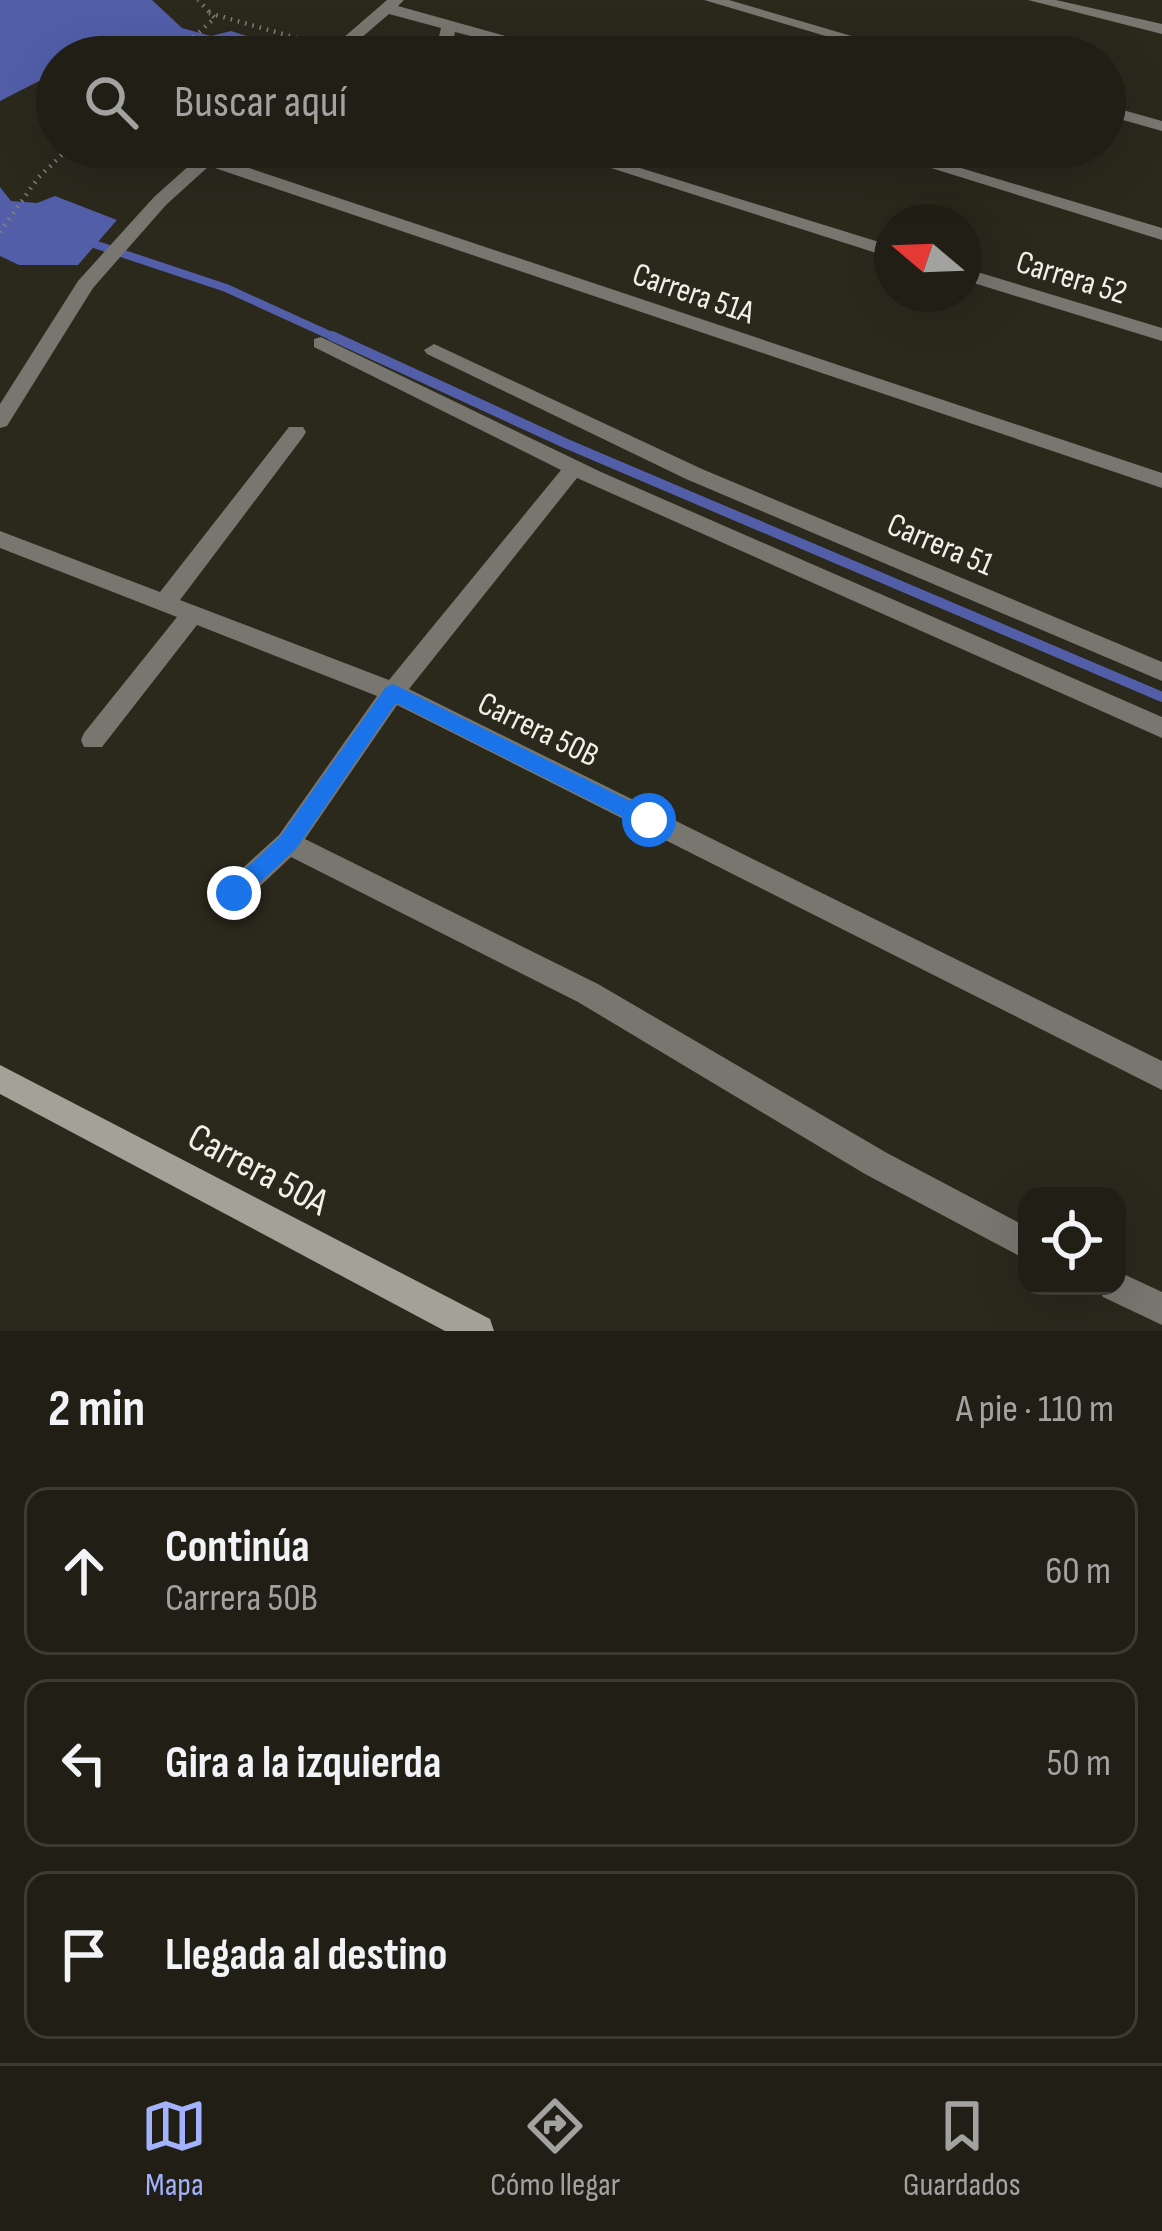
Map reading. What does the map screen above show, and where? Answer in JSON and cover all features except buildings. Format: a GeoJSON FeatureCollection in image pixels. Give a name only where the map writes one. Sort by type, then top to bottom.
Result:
{"type":"FeatureCollection","features":[{"type":"Feature","properties":{"kind":"street"},"geometry":{"type":"LineString","coordinates":[[712,0],[841,36]]}},
{"type":"Feature","properties":{"kind":"street"},"geometry":{"type":"LineString","coordinates":[[1036,0],[1162,29]]}},
{"type":"Feature","properties":{"kind":"street"},"geometry":{"type":"LineString","coordinates":[[354,36],[392,4],[448,29],[504,36]]}},
{"type":"Feature","properties":{"kind":"street"},"geometry":{"type":"LineString","coordinates":[[446,36],[448,29]]}},
{"type":"Feature","properties":{"kind":"street"},"geometry":{"type":"LineString","coordinates":[[1126,116],[1162,126]]}},
{"type":"Feature","properties":{"kind":"street"},"geometry":{"type":"LineString","coordinates":[[0,421],[85,285],[197,168]]}},
{"type":"Feature","properties":{"kind":"street","name":"Carrera 51A"},"geometry":{"type":"LineString","coordinates":[[256,168],[1162,481]]}},
{"type":"Feature","properties":{"kind":"street"},"geometry":{"type":"LineString","coordinates":[[622,168],[874,246]]}},
{"type":"Feature","properties":{"kind":"street"},"geometry":{"type":"LineString","coordinates":[[943,168],[1162,234]]}},
{"type":"Feature","properties":{"kind":"street","name":"Carrera 52"},"geometry":{"type":"LineString","coordinates":[[982,280],[1162,335]]}},
{"type":"Feature","properties":{"kind":"street"},"geometry":{"type":"LineString","coordinates":[[321,344],[574,468],[1162,728]]}},
{"type":"Feature","properties":{"kind":"street","name":"Carrera 51"},"geometry":{"type":"LineString","coordinates":[[434,350],[694,474],[1162,672]]}},
{"type":"Feature","properties":{"kind":"street"},"geometry":{"type":"LineString","coordinates":[[165,603],[296,431]]}},
{"type":"Feature","properties":{"kind":"street"},"geometry":{"type":"LineString","coordinates":[[234,893],[288,843],[393,692],[574,468]]}},
{"type":"Feature","properties":{"kind":"street","name":"Carrera 50B"},"geometry":{"type":"LineString","coordinates":[[0,539],[393,692],[1162,1076]]}},
{"type":"Feature","properties":{"kind":"street"},"geometry":{"type":"LineString","coordinates":[[93,740],[193,614]]}},
{"type":"Feature","properties":{"kind":"street"},"geometry":{"type":"LineString","coordinates":[[288,843],[606,1004],[943,1203],[1018,1240]]}},
{"type":"Feature","properties":{"kind":"street","name":"Carrera 50A"},"geometry":{"type":"LineString","coordinates":[[0,1079],[478,1331]]}},
{"type":"Feature","properties":{"kind":"street"},"geometry":{"type":"LineString","coordinates":[[1126,1292],[1162,1309]]}},
{"type":"Feature","properties":{"kind":"path"},"geometry":{"type":"LineString","coordinates":[[197,36],[215,18],[198,0]]}},
{"type":"Feature","properties":{"kind":"path"},"geometry":{"type":"LineString","coordinates":[[209,13],[279,36]]}},
{"type":"Feature","properties":{"kind":"path"},"geometry":{"type":"LineString","coordinates":[[0,232],[48,168]]}},
{"type":"Feature","properties":{"kind":"water"},"geometry":{"type":"Polygon","coordinates":[[[0,0],[152,0],[182,28],[211,36],[36,36],[36,83],[0,101],[0,0]]]}},
{"type":"Feature","properties":{"kind":"water"},"geometry":{"type":"Polygon","coordinates":[[[0,187],[11,201],[37,203],[55,196],[117,220],[78,265],[19,265],[0,256],[0,187]]]}},
{"type":"Feature","properties":{"kind":"waterway"},"geometry":{"type":"LineString","coordinates":[[97,245],[226,288],[338,339]]}},
{"type":"Feature","properties":{"kind":"waterway"},"geometry":{"type":"LineString","coordinates":[[332,336],[567,444],[1162,697]]}},
{"type":"Feature","properties":{"kind":"route"},"geometry":{"type":"LineString","coordinates":[[234,893],[288,843],[393,692],[649,820]]}}]}
